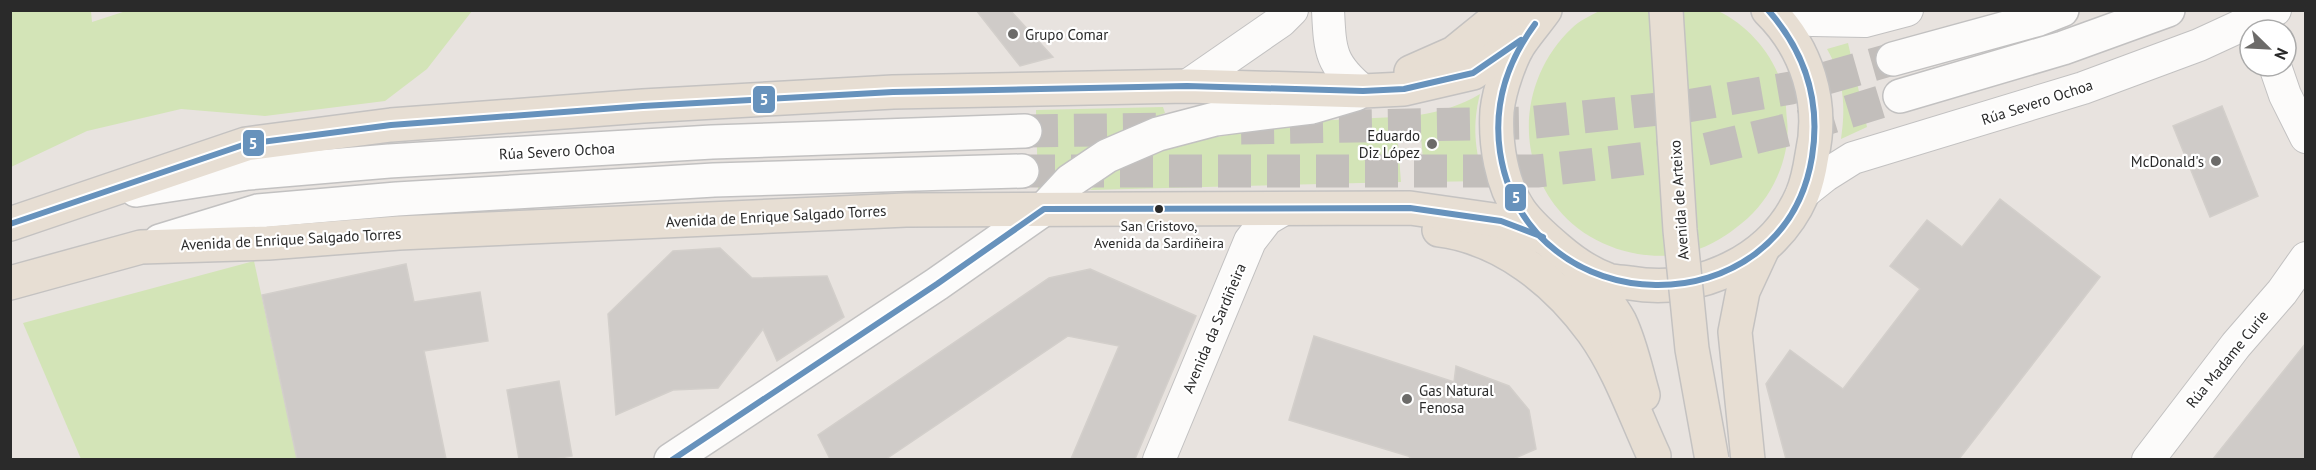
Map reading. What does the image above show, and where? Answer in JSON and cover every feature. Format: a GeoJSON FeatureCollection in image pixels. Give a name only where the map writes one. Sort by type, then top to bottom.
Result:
{"type":"FeatureCollection","features":[{"type":"Feature","properties":{"kind":"main road"},"geometry":{"type":"LineString","coordinates":[[671,459],[937,284],[1044,209],[1070,181],[1107,156],[1158,134],[1215,119],[1312,106],[1363,91],[1454,53],[1507,10]]}},
{"type":"Feature","properties":{"kind":"main road"},"geometry":{"type":"LineString","coordinates":[[1545,10],[1521,40],[1506,73],[1497,110],[1503,174],[1520,210],[1543,237],[1574,263],[1605,300],[1620,323],[1644,399],[1655,458]]}},
{"type":"Feature","properties":{"kind":"main road","name":"Avenida de Arteixo"},"geometry":{"type":"LineString","coordinates":[[1645,10],[1657,230],[1672,354],[1690,459]]}},
{"type":"Feature","properties":{"kind":"main road","name":"Avenida de Arteixo"},"geometry":{"type":"LineString","coordinates":[[1666,10],[1681,242],[1692,349],[1712,459]]}},
{"type":"Feature","properties":{"kind":"main road"},"geometry":{"type":"LineString","coordinates":[[1893,58],[2039,19],[2062,10]]}},
{"type":"Feature","properties":{"kind":"main road"},"geometry":{"type":"LineString","coordinates":[[1900,96],[2063,48],[2168,10]]}},
{"type":"Feature","properties":{"kind":"main road"},"geometry":{"type":"LineString","coordinates":[[1574,263],[1609,280],[1666,287],[1701,282],[1730,269],[1764,246],[1789,218],[1802,194],[1817,134],[1815,101],[1808,70],[1793,40],[1771,13]]}},
{"type":"Feature","properties":{"kind":"main road"},"geometry":{"type":"LineString","coordinates":[[10,224],[246,144],[391,125],[643,106],[892,92],[1187,86],[1363,91],[1404,89],[1473,73],[1521,40]]}},
{"type":"Feature","properties":{"kind":"main road","name":"Rúa Severo Ochoa"},"geometry":{"type":"LineString","coordinates":[[91,197],[248,173],[389,161],[712,142],[1025,131]]}},
{"type":"Feature","properties":{"kind":"main road"},"geometry":{"type":"LineString","coordinates":[[141,247],[258,211],[397,198],[714,180],[1022,171]]}},
{"type":"Feature","properties":{"kind":"main road","name":"Avenida de Enrique Salgado Torres"},"geometry":{"type":"LineString","coordinates":[[10,283],[141,247],[268,243],[399,233],[833,213],[1044,209],[1410,208],[1501,221],[1543,237]]}},
{"type":"Feature","properties":{"kind":"main road"},"geometry":{"type":"LineString","coordinates":[[1284,209],[1464,233],[1515,256],[1558,290],[1593,332],[1613,368],[1655,458]]}},
{"type":"Feature","properties":{"kind":"main road"},"geometry":{"type":"LineString","coordinates":[[1748,459],[1735,332],[1743,291],[1764,246]]}},
{"type":"Feature","properties":{"kind":"street"},"geometry":{"type":"LineString","coordinates":[[1187,86],[1281,21],[1292,10]]}},
{"type":"Feature","properties":{"kind":"street"},"geometry":{"type":"LineString","coordinates":[[1328,10],[1329,36],[1335,63],[1363,91]]}},
{"type":"Feature","properties":{"kind":"street"},"geometry":{"type":"LineString","coordinates":[[1771,13],[1813,20],[1865,21],[1907,10]]}},
{"type":"Feature","properties":{"kind":"street","name":"Rúa Severo Ochoa"},"geometry":{"type":"LineString","coordinates":[[1802,194],[1853,158],[2083,88],[2238,30]]}},
{"type":"Feature","properties":{"kind":"street"},"geometry":{"type":"LineString","coordinates":[[2278,78],[2306,137]]}},
{"type":"Feature","properties":{"kind":"street","name":"Avenida da Sardiñeira"},"geometry":{"type":"LineString","coordinates":[[1159,459],[1250,241],[1267,219],[1284,209]]}},
{"type":"Feature","properties":{"kind":"street","name":"Rúa Madame Curie"},"geometry":{"type":"LineString","coordinates":[[2148,459],[2236,345],[2282,292],[2306,258]]}},
{"type":"Feature","properties":{"kind":"green space"},"geometry":{"type":"Polygon","coordinates":[[[129,10],[472,11],[427,69],[385,101],[265,116],[181,109],[87,131],[11,167],[11,11],[91,11],[92,22],[129,10]]]}},
{"type":"Feature","properties":{"kind":"green space"},"geometry":{"type":"Polygon","coordinates":[[[1599,11],[1718,11],[1740,24],[1758,42],[1779,76],[1785,96],[1788,133],[1779,173],[1766,197],[1748,218],[1725,236],[1706,246],[1680,254],[1661,256],[1641,255],[1604,244],[1571,223],[1558,209],[1544,187],[1534,164],[1529,140],[1529,116],[1534,91],[1542,68],[1555,47],[1575,25],[1599,11]]]}},
{"type":"Feature","properties":{"kind":"green space"},"geometry":{"type":"Polygon","coordinates":[[[1848,43],[1867,127],[1841,139],[1842,93],[1837,71],[1827,49],[1848,43]]]}},
{"type":"Feature","properties":{"kind":"green space"},"geometry":{"type":"Polygon","coordinates":[[[1480,94],[1476,116],[1476,138],[1478,159],[1484,181],[1425,182],[1419,115],[1451,108],[1480,94]]]}},
{"type":"Feature","properties":{"kind":"green space"},"geometry":{"type":"Polygon","coordinates":[[[1163,107],[1165,113],[1130,127],[1097,145],[1067,166],[1038,191],[1036,110],[1163,107]]]}},
{"type":"Feature","properties":{"kind":"green space"},"geometry":{"type":"Polygon","coordinates":[[[1396,117],[1401,182],[1090,190],[1126,162],[1157,150],[1199,140],[1310,121],[1396,117]]]}},
{"type":"Feature","properties":{"kind":"green space"},"geometry":{"type":"Polygon","coordinates":[[[254,261],[297,459],[81,459],[23,323],[254,261]]]}},
{"type":"Feature","properties":{"kind":"building","name":"Grupo Comar"},"geometry":{"type":"Polygon","coordinates":[[[976,10],[1010,10],[1053,57],[1020,66],[976,10]]]}},
{"type":"Feature","properties":{"kind":"building","name":"McDonald's"},"geometry":{"type":"Polygon","coordinates":[[[2222,106],[2258,196],[2210,217],[2173,126],[2222,106]]]}},
{"type":"Feature","properties":{"kind":"building"},"geometry":{"type":"Polygon","coordinates":[[[2000,199],[2100,277],[1959,459],[1786,459],[1766,384],[1790,350],[1843,389],[1920,289],[1890,266],[1927,220],[1962,247],[2000,199]]]}},
{"type":"Feature","properties":{"kind":"building"},"geometry":{"type":"Polygon","coordinates":[[[720,248],[752,278],[827,276],[844,317],[777,361],[763,329],[718,388],[673,390],[616,415],[608,314],[673,251],[720,248]]]}},
{"type":"Feature","properties":{"kind":"building"},"geometry":{"type":"Polygon","coordinates":[[[406,264],[414,302],[480,292],[488,341],[424,351],[446,459],[297,459],[262,295],[406,264]]]}},
{"type":"Feature","properties":{"kind":"building"},"geometry":{"type":"Polygon","coordinates":[[[1090,269],[1196,316],[1135,459],[1071,459],[1119,346],[1068,336],[886,459],[830,459],[818,435],[1049,278],[1090,269]]]}},
{"type":"Feature","properties":{"kind":"building","name":"Gas Natural Fenosa"},"geometry":{"type":"Polygon","coordinates":[[[1314,336],[1454,382],[1456,366],[1509,386],[1529,410],[1536,449],[1513,459],[1412,459],[1289,420],[1314,336]]]}},
{"type":"Feature","properties":{"kind":"building"},"geometry":{"type":"Polygon","coordinates":[[[2306,343],[2306,459],[2213,459],[2241,424],[2306,343]]]}},
{"type":"Feature","properties":{"kind":"building"},"geometry":{"type":"Polygon","coordinates":[[[559,381],[572,456],[554,459],[519,459],[507,390],[559,381]]]}},
{"type":"Feature","properties":{"kind":"tunnel"},"geometry":{"type":"LineString","coordinates":[[1241,128],[1526,123],[1687,106],[1791,88],[1893,59]]}},
{"type":"Feature","properties":{"kind":"tunnel"},"geometry":{"type":"LineString","coordinates":[[1022,171],[1537,171],[1691,153],[1795,128],[1900,96]]}},
{"type":"Feature","properties":{"kind":"tunnel"},"geometry":{"type":"LineString","coordinates":[[1025,131],[1172,129]]}},
{"type":"Feature","properties":{"kind":"transit line","name":"5"},"geometry":{"type":"LineString","coordinates":[[1535,24],[1517,53],[1504,84],[1499,117],[1500,152],[1520,210],[1556,251],[1603,276],[1656,285],[1708,278],[1755,254],[1792,214],[1812,157],[1814,136],[1812,97],[1808,79],[1792,43],[1768,10]]}},
{"type":"Feature","properties":{"kind":"transit line","name":"5"},"geometry":{"type":"LineString","coordinates":[[10,224],[246,144],[391,125],[643,106],[893,92],[1187,86],[1363,91],[1404,89],[1473,73],[1521,40]]}},
{"type":"Feature","properties":{"kind":"transit line","name":"5"},"geometry":{"type":"LineString","coordinates":[[672,460],[937,284],[1044,209],[1410,208],[1501,221],[1543,237]]}},
{"type":"Feature","properties":{"kind":"place","name":"Grupo Comar"},"geometry":{"type":"Point","coordinates":[1013,34]}},
{"type":"Feature","properties":{"kind":"place","name":"Eduardo Diz López"},"geometry":{"type":"Point","coordinates":[1432,144]}},
{"type":"Feature","properties":{"kind":"place","name":"McDonald's"},"geometry":{"type":"Point","coordinates":[2216,161]}},
{"type":"Feature","properties":{"kind":"place","name":"San Cristovo, Avenida da Sardiñeira"},"geometry":{"type":"Point","coordinates":[1159,209]}},
{"type":"Feature","properties":{"kind":"place","name":"Gas Natural Fenosa"},"geometry":{"type":"Point","coordinates":[1407,399]}}]}
